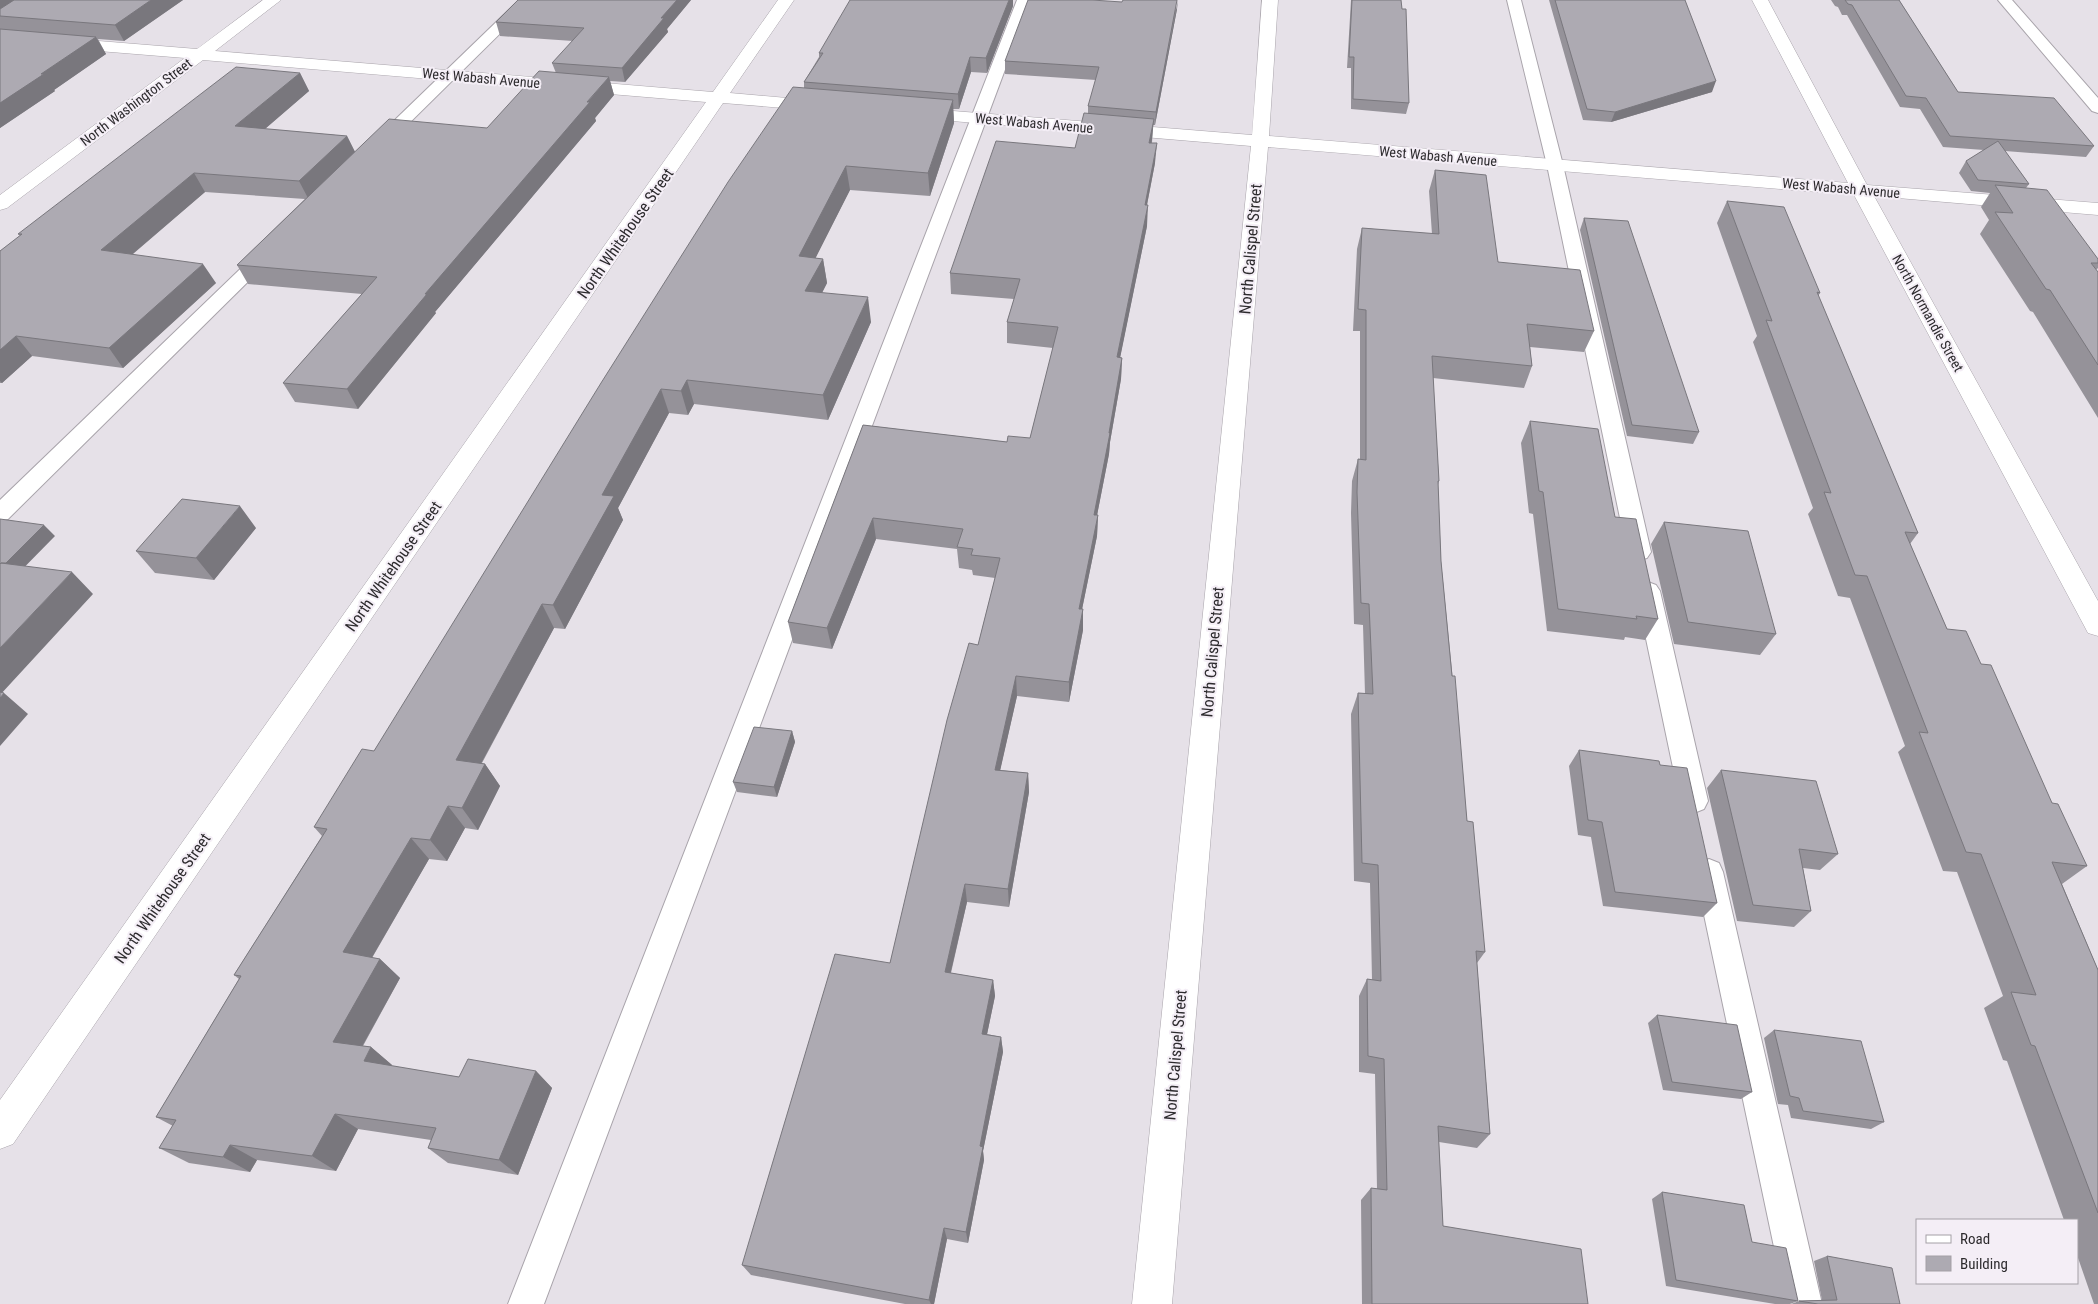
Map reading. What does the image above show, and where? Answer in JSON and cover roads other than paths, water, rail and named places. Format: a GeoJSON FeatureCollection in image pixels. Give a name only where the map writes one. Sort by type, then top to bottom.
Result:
{"type":"FeatureCollection","features":[{"type":"Feature","properties":{"kind":"street","name":"North Washington Street"},"geometry":{"type":"LineString","coordinates":[[0,204],[273,0]]}},
{"type":"Feature","properties":{"kind":"street","name":"North Whitehouse Street"},"geometry":{"type":"LineString","coordinates":[[0,1131],[786,0]]}},
{"type":"Feature","properties":{"kind":"street","name":"North Calispel Street"},"geometry":{"type":"LineString","coordinates":[[1152,1304],[1260,141],[1270,0]]}},
{"type":"Feature","properties":{"kind":"street","name":"North Normandie Street"},"geometry":{"type":"LineString","coordinates":[[1760,0],[2098,626]]}},
{"type":"Feature","properties":{"kind":"street","name":"West Wabash Avenue"},"geometry":{"type":"LineString","coordinates":[[0,38],[835,107]]}},
{"type":"Feature","properties":{"kind":"street","name":"West Wabash Avenue"},"geometry":{"type":"LineString","coordinates":[[902,112],[2098,210]]}},
{"type":"Feature","properties":{"kind":"lane"},"geometry":{"type":"LineString","coordinates":[[364,158],[527,0]]}},
{"type":"Feature","properties":{"kind":"lane"},"geometry":{"type":"LineString","coordinates":[[526,1304],[1024,0]]}},
{"type":"Feature","properties":{"kind":"lane"},"geometry":{"type":"LineString","coordinates":[[1514,0],[1554,165],[1804,1304]]}},
{"type":"Feature","properties":{"kind":"lane"},"geometry":{"type":"LineString","coordinates":[[2005,0],[2098,108]]}},
{"type":"Feature","properties":{"kind":"lane"},"geometry":{"type":"LineString","coordinates":[[0,513],[278,242]]}}]}
